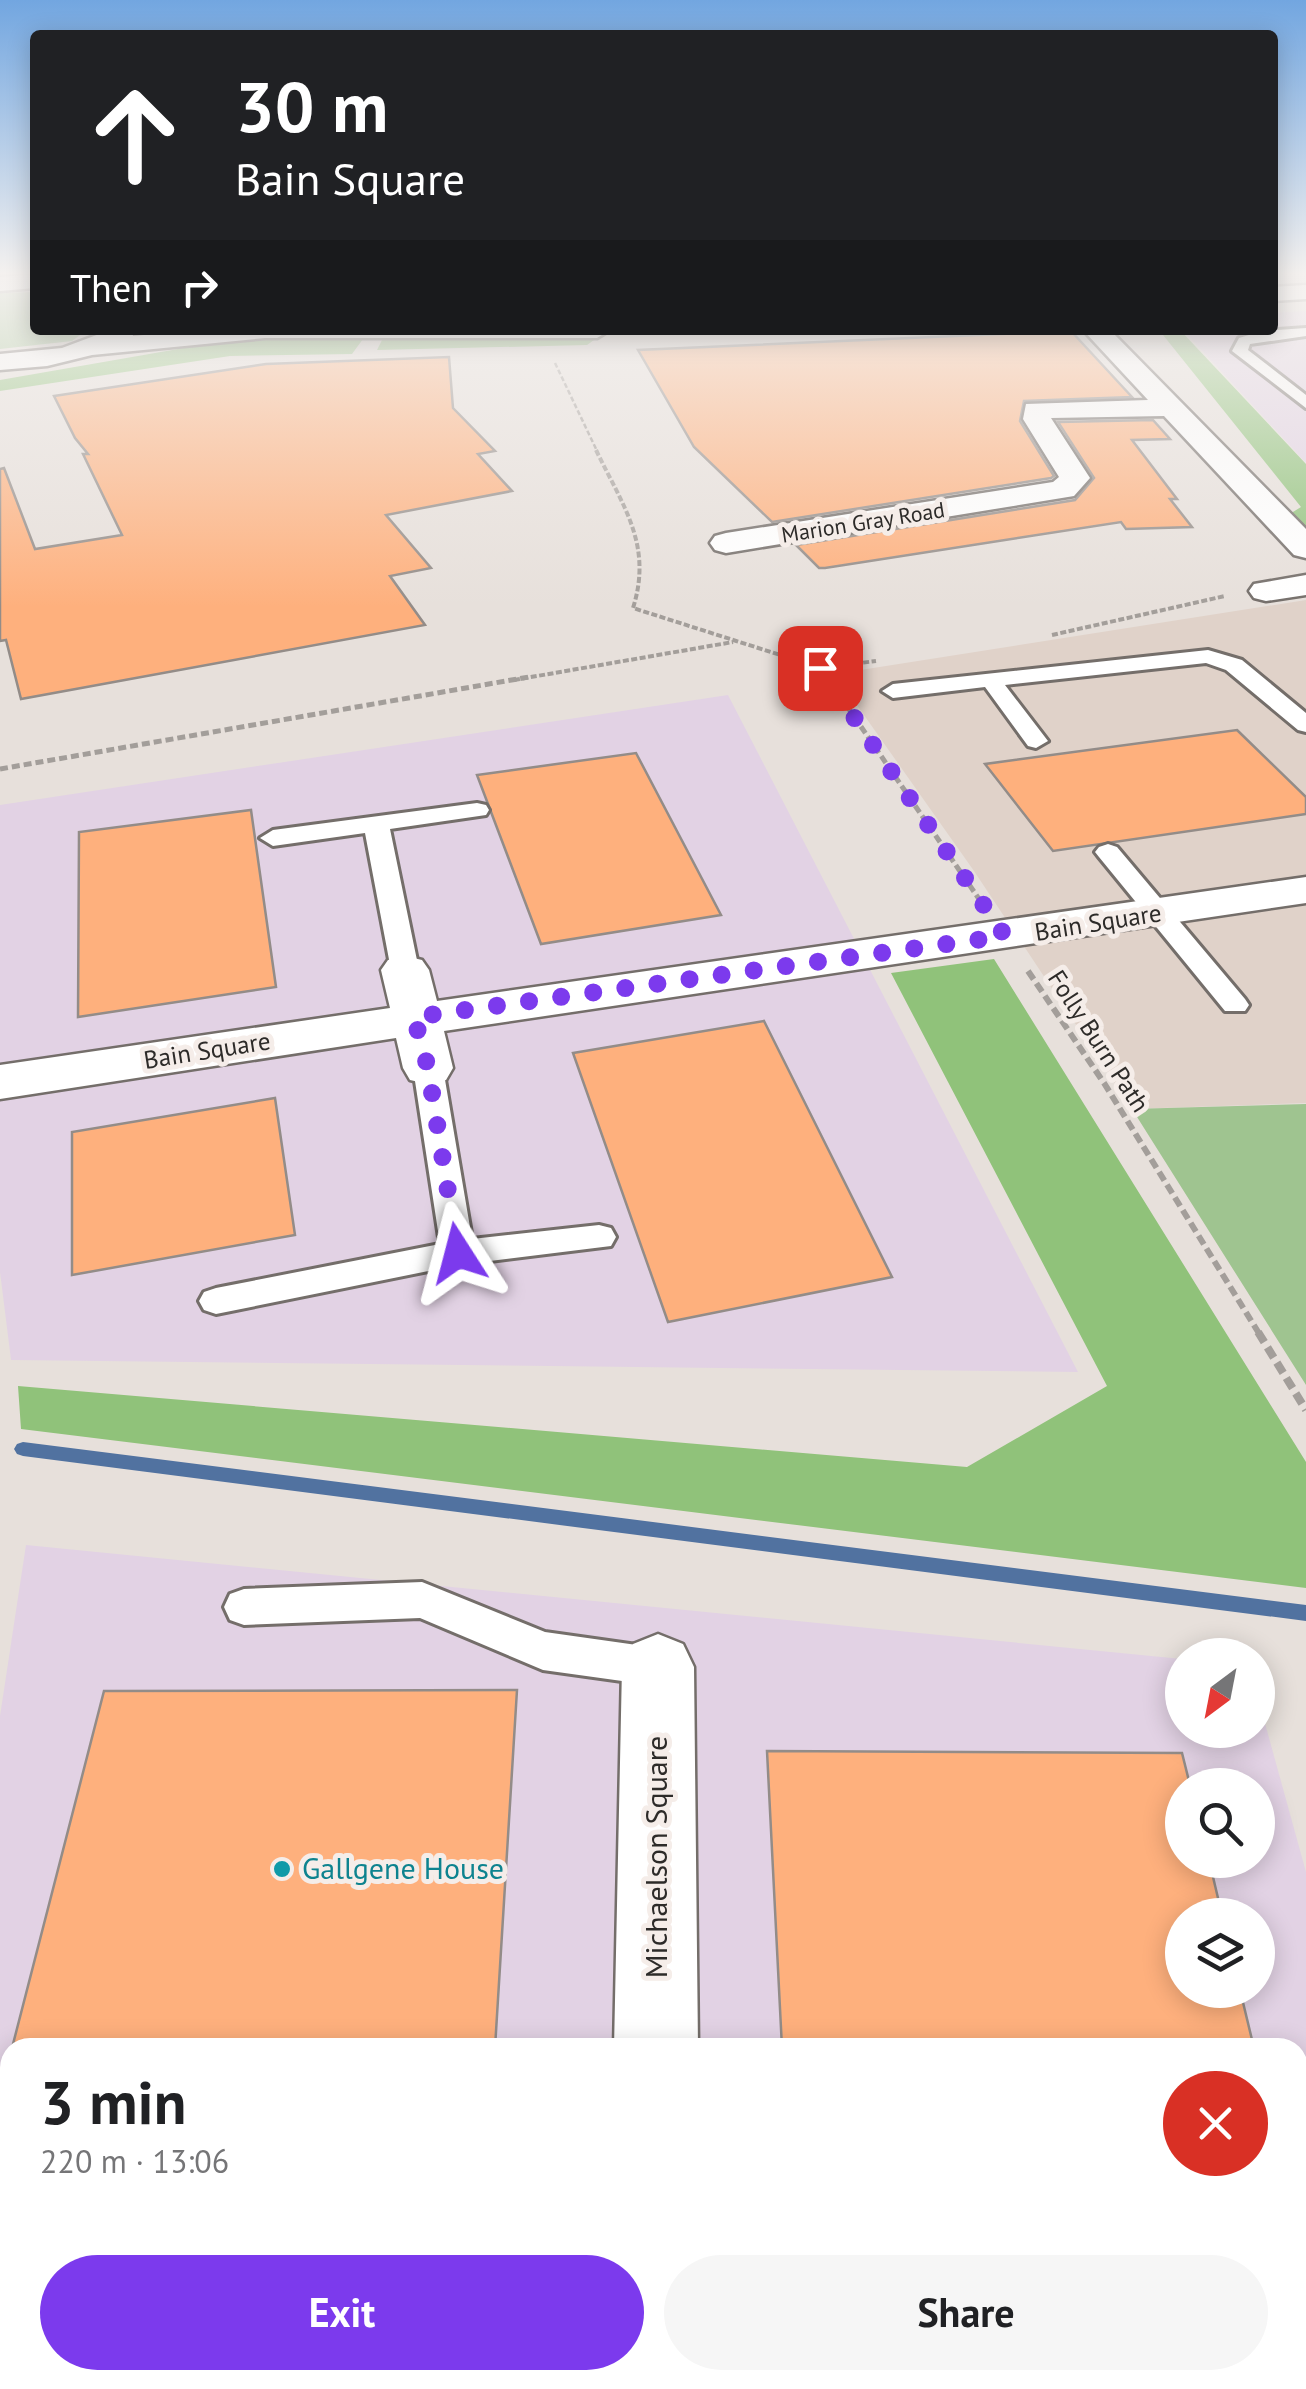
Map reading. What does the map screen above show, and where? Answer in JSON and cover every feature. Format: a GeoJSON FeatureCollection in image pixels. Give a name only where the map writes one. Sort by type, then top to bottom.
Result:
{"type":"FeatureCollection","features":[{"type":"Feature","properties":{"kind":"street"},"geometry":{"type":"LineString","coordinates":[[1148,383],[1306,548]]}},
{"type":"Feature","properties":{"kind":"street","name":"Marion Gray Road"},"geometry":{"type":"LineString","coordinates":[[726,542],[1062,490],[1075,478],[1036,410],[1172,408]]}},
{"type":"Feature","properties":{"kind":"street","name":"Marion Gray Road"},"geometry":{"type":"LineString","coordinates":[[962,471],[1001,501]]}},
{"type":"Feature","properties":{"kind":"street"},"geometry":{"type":"LineString","coordinates":[[1266,591],[1306,585]]}},
{"type":"Feature","properties":{"kind":"street","name":"Bain Square"},"geometry":{"type":"LineString","coordinates":[[0,1082],[410,994],[1005,936],[1306,890]]}},
{"type":"Feature","properties":{"kind":"street"},"geometry":{"type":"LineString","coordinates":[[410,994],[428,1068]]}},
{"type":"Feature","properties":{"kind":"street","name":"Michaelson Square"},"geometry":{"type":"LineString","coordinates":[[656,2038],[658,1668]]}},
{"type":"Feature","properties":{"kind":"lane"},"geometry":{"type":"LineString","coordinates":[[1281,383],[1306,403]]}},
{"type":"Feature","properties":{"kind":"lane"},"geometry":{"type":"LineString","coordinates":[[893,692],[1208,656],[1234,665],[1306,724]]}},
{"type":"Feature","properties":{"kind":"lane"},"geometry":{"type":"LineString","coordinates":[[991,681],[1036,741]]}},
{"type":"Feature","properties":{"kind":"lane"},"geometry":{"type":"LineString","coordinates":[[272,838],[477,810]]}},
{"type":"Feature","properties":{"kind":"lane"},"geometry":{"type":"LineString","coordinates":[[376,824],[410,994]]}},
{"type":"Feature","properties":{"kind":"lane"},"geometry":{"type":"LineString","coordinates":[[1108,852],[1235,1005]]}},
{"type":"Feature","properties":{"kind":"lane"},"geometry":{"type":"LineString","coordinates":[[428,1068],[458,1253]]}},
{"type":"Feature","properties":{"kind":"lane"},"geometry":{"type":"LineString","coordinates":[[216,1301],[458,1253],[599,1237]]}},
{"type":"Feature","properties":{"kind":"lane"},"geometry":{"type":"LineString","coordinates":[[244,1606],[422,1600],[543,1652],[658,1668]]}},
{"type":"Feature","properties":{"kind":"path"},"geometry":{"type":"LineString","coordinates":[[590,440],[639,540],[642,579],[633,608],[820,668],[876,661]]}},
{"type":"Feature","properties":{"kind":"path"},"geometry":{"type":"LineString","coordinates":[[1042,638],[1222,596],[1266,591]]}},
{"type":"Feature","properties":{"kind":"path"},"geometry":{"type":"LineString","coordinates":[[0,768],[734,642]]}},
{"type":"Feature","properties":{"kind":"path","name":"Folly Burn Path"},"geometry":{"type":"LineString","coordinates":[[820,668],[1104,1083],[1306,1410]]}},
{"type":"Feature","properties":{"kind":"shaded area"},"geometry":{"type":"Polygon","coordinates":[[[1232,383],[1306,383],[1306,463],[1232,383]]]}},
{"type":"Feature","properties":{"kind":"shaded area"},"geometry":{"type":"Polygon","coordinates":[[[1306,600],[1306,1103],[1132,1109],[974,871],[835,674],[1306,600]]]}},
{"type":"Feature","properties":{"kind":"shaded area"},"geometry":{"type":"Polygon","coordinates":[[[728,695],[1078,1372],[11,1360],[0,1272],[0,805],[728,695]]]}},
{"type":"Feature","properties":{"kind":"shaded area"},"geometry":{"type":"Polygon","coordinates":[[[26,1545],[1165,1657],[1165,1748],[1272,1748],[1306,1872],[1306,2038],[0,2038],[0,1716],[26,1545]]]}},
{"type":"Feature","properties":{"kind":"green space"},"geometry":{"type":"Polygon","coordinates":[[[0,383],[49,383],[0,391],[0,383]]]}},
{"type":"Feature","properties":{"kind":"green space"},"geometry":{"type":"Polygon","coordinates":[[[1202,383],[1230,383],[1306,464],[1306,544],[1280,520],[1301,507],[1202,383]]]}},
{"type":"Feature","properties":{"kind":"green space"},"geometry":{"type":"Polygon","coordinates":[[[994,959],[1306,1462],[1306,1588],[21,1429],[18,1386],[967,1467],[1107,1386],[891,973],[994,959]]]}},
{"type":"Feature","properties":{"kind":"green space"},"geometry":{"type":"Polygon","coordinates":[[[1306,1104],[1306,1385],[1132,1109],[1306,1104]]]}},
{"type":"Feature","properties":{"kind":"building"},"geometry":{"type":"Polygon","coordinates":[[[137,383],[451,383],[453,408],[495,451],[478,454],[512,491],[386,515],[431,568],[390,576],[425,625],[21,699],[6,640],[0,641],[0,469],[4,468],[35,549],[122,535],[83,454],[88,454],[75,438],[54,396],[137,383]]]}},
{"type":"Feature","properties":{"kind":"building"},"geometry":{"type":"Polygon","coordinates":[[[657,383],[1120,383],[1132,397],[1024,401],[1020,421],[1054,476],[1051,478],[772,522],[694,447],[657,383]]]}},
{"type":"Feature","properties":{"kind":"building"},"geometry":{"type":"Polygon","coordinates":[[[1153,420],[1170,439],[1132,440],[1177,499],[1170,499],[1192,527],[1126,529],[1121,522],[825,568],[819,568],[796,545],[1075,500],[1094,478],[1058,422],[1153,420]]]}},
{"type":"Feature","properties":{"kind":"building"},"geometry":{"type":"Polygon","coordinates":[[[1237,730],[1306,797],[1306,814],[1053,851],[985,764],[1237,730]]]}},
{"type":"Feature","properties":{"kind":"building"},"geometry":{"type":"Polygon","coordinates":[[[636,753],[721,915],[541,944],[477,775],[636,753]]]}},
{"type":"Feature","properties":{"kind":"building"},"geometry":{"type":"Polygon","coordinates":[[[251,810],[276,987],[78,1017],[79,832],[251,810]]]}},
{"type":"Feature","properties":{"kind":"building"},"geometry":{"type":"Polygon","coordinates":[[[764,1021],[892,1277],[668,1322],[573,1053],[764,1021]]]}},
{"type":"Feature","properties":{"kind":"building"},"geometry":{"type":"Polygon","coordinates":[[[275,1098],[295,1235],[72,1275],[72,1132],[275,1098]]]}},
{"type":"Feature","properties":{"kind":"building","name":"Gallgene House"},"geometry":{"type":"Polygon","coordinates":[[[517,1690],[496,2038],[15,2038],[104,1691],[517,1690]]]}},
{"type":"Feature","properties":{"kind":"building"},"geometry":{"type":"Polygon","coordinates":[[[767,1751],[1182,1753],[1186,1768],[1165,1768],[1165,1878],[1213,1878],[1218,1898],[1165,1898],[1165,2008],[1244,2008],[1252,2038],[781,2038],[767,1751]]]}},
{"type":"Feature","properties":{"kind":"waterway"},"geometry":{"type":"LineString","coordinates":[[23,1449],[1306,1613]]}},
{"type":"Feature","properties":{"kind":"place","name":"Gallgene House"},"geometry":{"type":"Point","coordinates":[282,1869]}},
{"type":"Feature","properties":{"kind":"route"},"geometry":{"type":"LineString","coordinates":[[458,1253],[428,1068],[414,1017],[1005,936],[820,668]]}}]}
